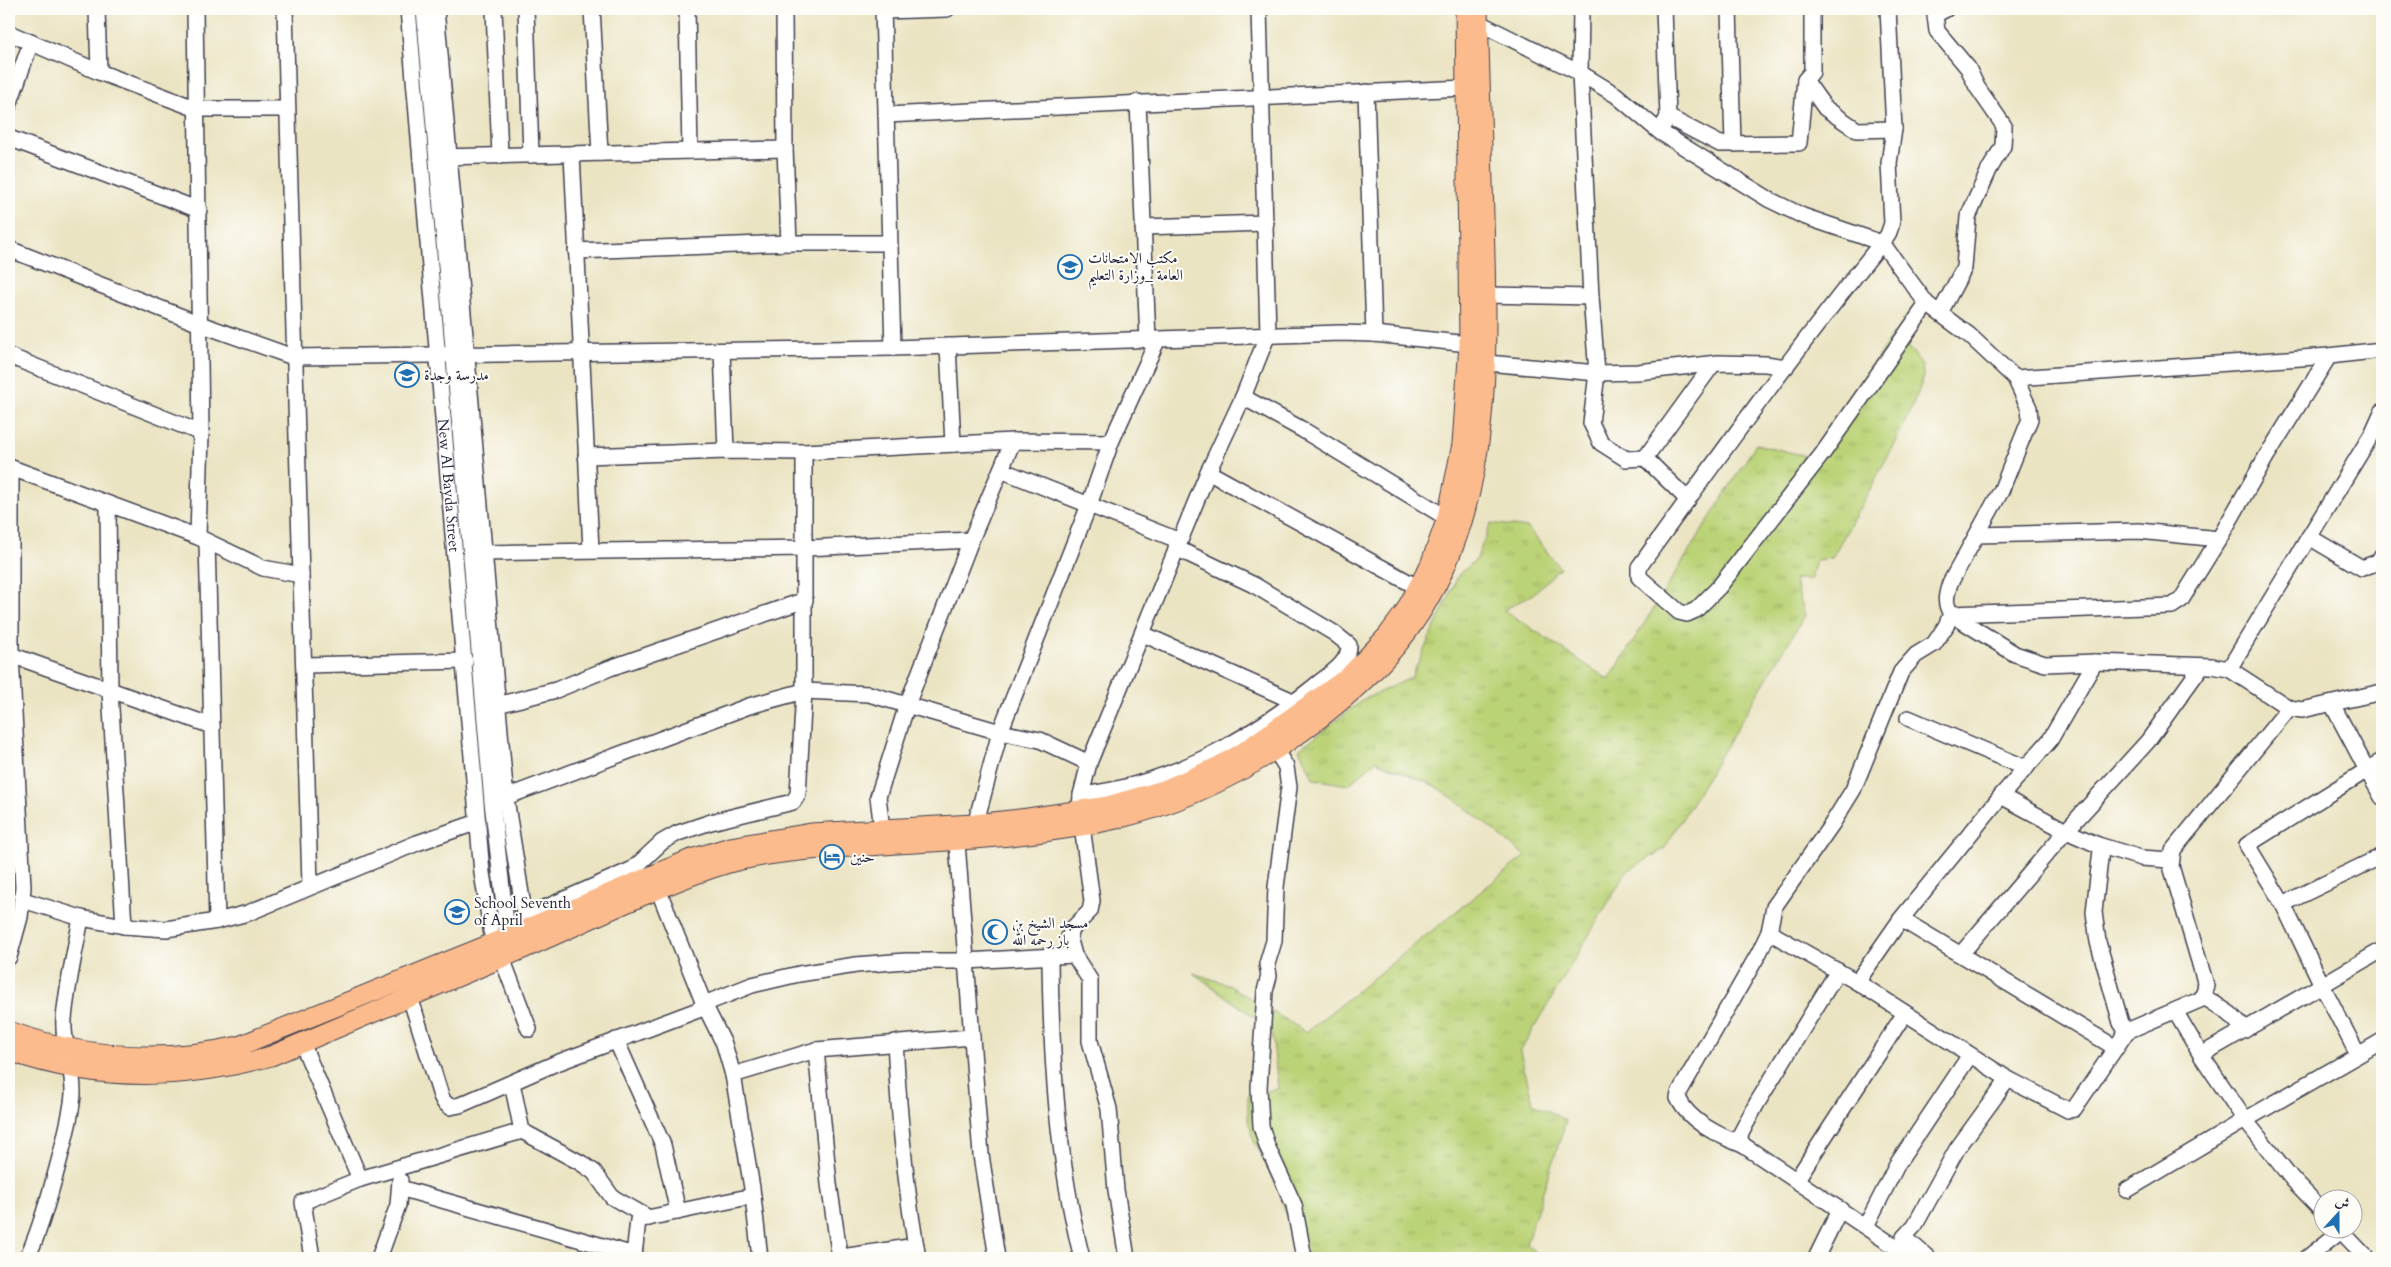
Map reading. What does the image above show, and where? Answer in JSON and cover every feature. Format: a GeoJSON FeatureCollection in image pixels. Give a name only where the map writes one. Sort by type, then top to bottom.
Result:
{"type":"FeatureCollection","features":[{"type":"Feature","properties":{"kind":"main road"},"geometry":{"type":"LineString","coordinates":[[655,882],[697,874],[736,861],[777,853],[964,832],[1118,804],[1164,790],[1272,743],[1305,711],[1348,677],[1373,663],[1392,628],[1425,591],[1456,541],[1472,485],[1481,415],[1474,356],[1465,88],[1471,14]]}},
{"type":"Feature","properties":{"kind":"main road"},"geometry":{"type":"LineString","coordinates":[[1425,591],[1447,518],[1462,444],[1474,356],[1486,295],[1471,14]]}},
{"type":"Feature","properties":{"kind":"main road"},"geometry":{"type":"LineString","coordinates":[[9,1031],[65,1048],[104,1054],[152,1056],[210,1052],[239,1046],[509,944],[655,882],[691,859],[730,847],[812,833],[882,829],[964,832]]}},
{"type":"Feature","properties":{"kind":"main road"},"geometry":{"type":"LineString","coordinates":[[10,1053],[71,1069],[138,1075],[206,1072],[271,1056],[302,1043],[410,997],[509,944]]}},
{"type":"Feature","properties":{"kind":"street"},"geometry":{"type":"LineString","coordinates":[[97,9],[99,72]]}},
{"type":"Feature","properties":{"kind":"street"},"geometry":{"type":"LineString","coordinates":[[195,9],[203,540],[212,726],[216,920]]}},
{"type":"Feature","properties":{"kind":"street"},"geometry":{"type":"LineString","coordinates":[[285,9],[293,357],[305,666],[310,885]]}},
{"type":"Feature","properties":{"kind":"street","name":"New Al Bayda Street"},"geometry":{"type":"LineString","coordinates":[[408,9],[453,354]]}},
{"type":"Feature","properties":{"kind":"street","name":"New Al Bayda Street"},"geometry":{"type":"LineString","coordinates":[[424,9],[443,157],[453,354],[491,802],[509,944]]}},
{"type":"Feature","properties":{"kind":"street"},"geometry":{"type":"LineString","coordinates":[[436,9],[443,157],[785,149]]}},
{"type":"Feature","properties":{"kind":"street"},"geometry":{"type":"LineString","coordinates":[[494,9],[500,156]]}},
{"type":"Feature","properties":{"kind":"street"},"geometry":{"type":"LineString","coordinates":[[526,9],[531,155]]}},
{"type":"Feature","properties":{"kind":"street"},"geometry":{"type":"LineString","coordinates":[[592,9],[600,153]]}},
{"type":"Feature","properties":{"kind":"street"},"geometry":{"type":"LineString","coordinates":[[687,9],[690,151]]}},
{"type":"Feature","properties":{"kind":"street"},"geometry":{"type":"LineString","coordinates":[[784,9],[785,149],[789,243]]}},
{"type":"Feature","properties":{"kind":"street"},"geometry":{"type":"LineString","coordinates":[[893,348],[883,10],[947,9]]}},
{"type":"Feature","properties":{"kind":"street"},"geometry":{"type":"LineString","coordinates":[[1127,1258],[1116,1190],[1109,1109],[1090,1041],[1090,980],[1074,955],[1069,938],[1073,928],[1090,911],[1092,901],[1081,811],[1089,763],[1208,472],[1243,397],[1268,334],[1259,9]]}},
{"type":"Feature","properties":{"kind":"street"},"geometry":{"type":"LineString","coordinates":[[1581,9],[1580,73],[1591,297],[1598,373],[1591,423],[1601,443],[1626,459],[1645,458],[1688,500]]}},
{"type":"Feature","properties":{"kind":"street"},"geometry":{"type":"LineString","coordinates":[[1660,132],[1668,117],[1664,9]]}},
{"type":"Feature","properties":{"kind":"street"},"geometry":{"type":"LineString","coordinates":[[1728,9],[1733,144]]}},
{"type":"Feature","properties":{"kind":"street"},"geometry":{"type":"LineString","coordinates":[[1668,117],[1720,144],[1799,143],[1805,80],[1812,72],[1812,9]]}},
{"type":"Feature","properties":{"kind":"street"},"geometry":{"type":"LineString","coordinates":[[1888,9],[1894,130],[1889,163],[1892,223],[1888,235],[1786,368],[1639,566],[1639,577],[1679,612],[1687,614],[1696,610],[1719,587],[1964,268],[1968,217],[1989,170],[2003,146],[2004,126],[1977,87],[1968,68],[1937,31],[1935,15],[1946,9]]}},
{"type":"Feature","properties":{"kind":"street"},"geometry":{"type":"LineString","coordinates":[[1471,14],[1580,73],[1616,95],[1660,132],[1785,208],[1882,243],[1933,309],[1969,334],[2015,378],[2029,408],[2030,419],[2001,491],[1950,583],[1945,598],[1946,606],[1951,614],[2015,654],[2045,664],[2095,662],[2212,666],[2229,669],[2289,708],[2302,710],[2382,692]]}},
{"type":"Feature","properties":{"kind":"street"},"geometry":{"type":"LineString","coordinates":[[9,33],[99,72],[197,109],[287,109]]}},
{"type":"Feature","properties":{"kind":"street"},"geometry":{"type":"LineString","coordinates":[[9,105],[31,42]]}},
{"type":"Feature","properties":{"kind":"street"},"geometry":{"type":"LineString","coordinates":[[1805,80],[1826,108],[1857,130],[1894,130]]}},
{"type":"Feature","properties":{"kind":"street"},"geometry":{"type":"LineString","coordinates":[[886,115],[1465,88]]}},
{"type":"Feature","properties":{"kind":"street"},"geometry":{"type":"LineString","coordinates":[[1366,92],[1374,334]]}},
{"type":"Feature","properties":{"kind":"street"},"geometry":{"type":"LineString","coordinates":[[997,1258],[981,1155],[967,961],[964,832],[1000,732],[1089,504],[1111,442],[1153,341],[1143,227],[1138,102]]}},
{"type":"Feature","properties":{"kind":"street"},"geometry":{"type":"LineString","coordinates":[[9,138],[199,210]]}},
{"type":"Feature","properties":{"kind":"street"},"geometry":{"type":"LineString","coordinates":[[572,154],[591,550]]}},
{"type":"Feature","properties":{"kind":"street"},"geometry":{"type":"LineString","coordinates":[[1143,227],[1266,223]]}},
{"type":"Feature","properties":{"kind":"street"},"geometry":{"type":"LineString","coordinates":[[576,251],[789,243],[889,243]]}},
{"type":"Feature","properties":{"kind":"street"},"geometry":{"type":"LineString","coordinates":[[9,249],[200,324],[293,357],[893,348],[1153,341],[1268,334],[1374,334],[1474,356],[1598,373],[1638,372],[1713,364],[1766,364],[1786,368]]}},
{"type":"Feature","properties":{"kind":"street"},"geometry":{"type":"LineString","coordinates":[[1486,295],[1591,297]]}},
{"type":"Feature","properties":{"kind":"street"},"geometry":{"type":"LineString","coordinates":[[948,346],[953,444]]}},
{"type":"Feature","properties":{"kind":"street"},"geometry":{"type":"LineString","coordinates":[[2015,378],[2329,356],[2382,350]]}},
{"type":"Feature","properties":{"kind":"street"},"geometry":{"type":"LineString","coordinates":[[722,351],[726,451]]}},
{"type":"Feature","properties":{"kind":"street"},"geometry":{"type":"LineString","coordinates":[[453,354],[470,553],[497,705],[491,802],[509,944],[529,1029]]}},
{"type":"Feature","properties":{"kind":"street"},"geometry":{"type":"LineString","coordinates":[[9,356],[201,433]]}},
{"type":"Feature","properties":{"kind":"street"},"geometry":{"type":"LineString","coordinates":[[1951,614],[2172,606],[2181,600],[2329,356]]}},
{"type":"Feature","properties":{"kind":"street"},"geometry":{"type":"LineString","coordinates":[[1645,458],[1713,364]]}},
{"type":"Feature","properties":{"kind":"street"},"geometry":{"type":"LineString","coordinates":[[1243,397],[1447,518]]}},
{"type":"Feature","properties":{"kind":"street"},"geometry":{"type":"LineString","coordinates":[[2229,669],[2372,434],[2382,412]]}},
{"type":"Feature","properties":{"kind":"street"},"geometry":{"type":"LineString","coordinates":[[586,456],[726,451],[804,452],[1013,441],[1111,442]]}},
{"type":"Feature","properties":{"kind":"street"},"geometry":{"type":"LineString","coordinates":[[882,829],[878,797],[907,705],[971,540],[1013,441]]}},
{"type":"Feature","properties":{"kind":"street"},"geometry":{"type":"LineString","coordinates":[[509,944],[537,911],[632,869],[657,846],[672,836],[711,822],[793,802],[798,794],[804,690],[804,452]]}},
{"type":"Feature","properties":{"kind":"street"},"geometry":{"type":"LineString","coordinates":[[9,957],[17,932],[23,900],[16,875],[11,648],[10,468],[203,540],[263,568],[301,574]]}},
{"type":"Feature","properties":{"kind":"street"},"geometry":{"type":"LineString","coordinates":[[1001,470],[1089,504],[1178,545],[1254,585],[1334,633],[1349,645],[1347,655],[1305,711],[1196,763],[1148,781],[1081,811]]}},
{"type":"Feature","properties":{"kind":"street"},"geometry":{"type":"LineString","coordinates":[[1208,472],[1425,591]]}},
{"type":"Feature","properties":{"kind":"street"},"geometry":{"type":"LineString","coordinates":[[108,504],[110,691],[124,926]]}},
{"type":"Feature","properties":{"kind":"street"},"geometry":{"type":"LineString","coordinates":[[1976,535],[2138,531],[2219,539]]}},
{"type":"Feature","properties":{"kind":"street"},"geometry":{"type":"LineString","coordinates":[[2309,537],[2362,568],[2370,567],[2378,562],[2382,555]]}},
{"type":"Feature","properties":{"kind":"street"},"geometry":{"type":"LineString","coordinates":[[470,553],[805,548],[971,540]]}},
{"type":"Feature","properties":{"kind":"street","name":"New Al Bayda Street"},"geometry":{"type":"LineString","coordinates":[[470,553],[465,661],[491,802],[478,822],[482,873],[509,944]]}},
{"type":"Feature","properties":{"kind":"street"},"geometry":{"type":"LineString","coordinates":[[497,705],[556,690],[610,668],[805,600]]}},
{"type":"Feature","properties":{"kind":"street"},"geometry":{"type":"LineString","coordinates":[[1912,1258],[1743,1145],[1729,1140],[1688,1115],[1678,1098],[1688,1076],[1760,952],[1769,932],[1774,907],[1832,824],[1853,790],[1901,672],[1916,655],[1934,644],[1946,626],[1951,614]]}},
{"type":"Feature","properties":{"kind":"street"},"geometry":{"type":"LineString","coordinates":[[1143,634],[1305,711]]}},
{"type":"Feature","properties":{"kind":"street"},"geometry":{"type":"LineString","coordinates":[[11,648],[110,691],[212,726]]}},
{"type":"Feature","properties":{"kind":"street"},"geometry":{"type":"LineString","coordinates":[[305,666],[465,661]]}},
{"type":"Feature","properties":{"kind":"street"},"geometry":{"type":"LineString","coordinates":[[1857,982],[1901,919],[2001,796],[2050,740],[2095,662]]}},
{"type":"Feature","properties":{"kind":"street"},"geometry":{"type":"LineString","coordinates":[[1962,954],[2066,831],[2148,741],[2201,667]]}},
{"type":"Feature","properties":{"kind":"street"},"geometry":{"type":"LineString","coordinates":[[491,802],[749,706],[804,690],[870,694],[1000,732],[1040,740],[1089,763]]}},
{"type":"Feature","properties":{"kind":"street"},"geometry":{"type":"LineString","coordinates":[[2332,704],[2382,797]]}},
{"type":"Feature","properties":{"kind":"street"},"geometry":{"type":"LineString","coordinates":[[1769,932],[1857,982],[2008,1079],[2068,1110],[2074,1109],[2127,1031],[2202,999],[2206,985],[2170,860],[2173,850],[2289,708]]}},
{"type":"Feature","properties":{"kind":"street"},"geometry":{"type":"LineString","coordinates":[[1908,718],[2026,768]]}},
{"type":"Feature","properties":{"kind":"street"},"geometry":{"type":"LineString","coordinates":[[1272,743],[1286,767],[1289,787],[1276,887],[1274,941],[1267,964],[1269,976],[1265,991],[1259,1088],[1261,1126],[1266,1146],[1294,1205],[1304,1258]]}},
{"type":"Feature","properties":{"kind":"street"},"geometry":{"type":"LineString","coordinates":[[2358,1054],[2322,986],[2283,904],[2247,845],[2382,761]]}},
{"type":"Feature","properties":{"kind":"street"},"geometry":{"type":"LineString","coordinates":[[2001,796],[2066,831],[2098,844],[2141,858],[2170,860]]}},
{"type":"Feature","properties":{"kind":"street"},"geometry":{"type":"LineString","coordinates":[[23,900],[81,918],[124,926],[166,929],[248,912],[310,885],[417,843],[478,822]]}},
{"type":"Feature","properties":{"kind":"street"},"geometry":{"type":"LineString","coordinates":[[2098,844],[2101,850],[2094,912],[2098,942],[2121,1023],[2127,1031]]}},
{"type":"Feature","properties":{"kind":"street"},"geometry":{"type":"LineString","coordinates":[[2283,904],[2382,856]]}},
{"type":"Feature","properties":{"kind":"street"},"geometry":{"type":"LineString","coordinates":[[655,882],[704,1004],[724,1044],[733,1075],[753,1196],[760,1258]]}},
{"type":"Feature","properties":{"kind":"street"},"geometry":{"type":"LineString","coordinates":[[26,1258],[39,1226],[70,1116],[74,1092],[71,1069],[65,1048],[66,1006],[81,918]]}},
{"type":"Feature","properties":{"kind":"street"},"geometry":{"type":"LineString","coordinates":[[1901,919],[2116,1048]]}},
{"type":"Feature","properties":{"kind":"street"},"geometry":{"type":"LineString","coordinates":[[2201,1055],[2382,950]]}},
{"type":"Feature","properties":{"kind":"street"},"geometry":{"type":"LineString","coordinates":[[410,997],[444,1102],[450,1107],[460,1105],[616,1040],[698,1010],[704,1004],[752,985],[799,974],[856,965],[905,961],[967,961],[1074,955]]}},
{"type":"Feature","properties":{"kind":"street"},"geometry":{"type":"LineString","coordinates":[[1050,956],[1052,1046],[1060,1142],[1070,1205],[1082,1258]]}},
{"type":"Feature","properties":{"kind":"street"},"geometry":{"type":"LineString","coordinates":[[1743,1145],[1739,1137],[1745,1124],[1838,971]]}},
{"type":"Feature","properties":{"kind":"street"},"geometry":{"type":"LineString","coordinates":[[2203,996],[2230,1014],[2245,1030]]}},
{"type":"Feature","properties":{"kind":"street"},"geometry":{"type":"LineString","coordinates":[[2174,1011],[2245,1120],[2293,1180],[2314,1202]]}},
{"type":"Feature","properties":{"kind":"street"},"geometry":{"type":"LineString","coordinates":[[1796,1180],[1905,1013]]}},
{"type":"Feature","properties":{"kind":"street"},"geometry":{"type":"LineString","coordinates":[[733,1075],[816,1050],[972,1037]]}},
{"type":"Feature","properties":{"kind":"street"},"geometry":{"type":"LineString","coordinates":[[616,1040],[663,1145],[678,1212]]}},
{"type":"Feature","properties":{"kind":"street"},"geometry":{"type":"LineString","coordinates":[[2127,1190],[2382,1041]]}},
{"type":"Feature","properties":{"kind":"street"},"geometry":{"type":"LineString","coordinates":[[816,1050],[838,1258],[917,1252],[899,1111],[896,1042]]}},
{"type":"Feature","properties":{"kind":"street"},"geometry":{"type":"LineString","coordinates":[[302,1043],[360,1179]]}},
{"type":"Feature","properties":{"kind":"street"},"geometry":{"type":"LineString","coordinates":[[1866,1226],[1898,1163],[1970,1055]]}},
{"type":"Feature","properties":{"kind":"street"},"geometry":{"type":"LineString","coordinates":[[1928,1258],[1904,1237],[1915,1225],[1957,1149],[2008,1079]]}},
{"type":"Feature","properties":{"kind":"street"},"geometry":{"type":"LineString","coordinates":[[512,1083],[522,1131]]}},
{"type":"Feature","properties":{"kind":"street"},"geometry":{"type":"LineString","coordinates":[[312,1258],[304,1202],[360,1179],[522,1131],[581,1163],[594,1172],[612,1197],[649,1218]]}},
{"type":"Feature","properties":{"kind":"street"},"geometry":{"type":"LineString","coordinates":[[379,1258],[398,1205],[402,1168]]}},
{"type":"Feature","properties":{"kind":"street"},"geometry":{"type":"LineString","coordinates":[[400,1188],[634,1255],[638,1220],[753,1196]]}},
{"type":"Feature","properties":{"kind":"street"},"geometry":{"type":"LineString","coordinates":[[1816,1258],[1840,1209]]}},
{"type":"Feature","properties":{"kind":"street"},"geometry":{"type":"LineString","coordinates":[[2307,1258],[2328,1240]]}},
{"type":"Feature","properties":{"kind":"street"},"geometry":{"type":"LineString","coordinates":[[2350,1240],[2367,1258]]}},
{"type":"Feature","properties":{"kind":"green space"},"geometry":{"type":"Polygon","coordinates":[[[1893,333],[1919,361],[1923,372],[1921,385],[1912,407],[1884,463],[1832,558],[1816,560],[1811,579],[1794,579],[1805,615],[1664,849],[1626,872],[1520,1052],[1533,1103],[1566,1121],[1526,1244],[1542,1258],[1354,1258],[1299,1252],[1275,1181],[1254,1141],[1248,1120],[1248,1094],[1278,1089],[1272,1030],[1193,973],[1227,984],[1306,1032],[1525,856],[1460,803],[1435,786],[1376,761],[1348,785],[1314,779],[1299,749],[1364,699],[1411,678],[1459,574],[1476,560],[1491,523],[1528,528],[1560,568],[1533,594],[1504,610],[1609,680],[1756,444],[1818,459],[1893,333]]]}},
{"type":"Feature","properties":{"kind":"place","name":"مكتب الامتحانات العامة _وزارة التعليم"},"geometry":{"type":"Point","coordinates":[1070,267]}},
{"type":"Feature","properties":{"kind":"place","name":"مدرسة وجدة"},"geometry":{"type":"Point","coordinates":[407,375]}},
{"type":"Feature","properties":{"kind":"place","name":"حنين"},"geometry":{"type":"Point","coordinates":[832,857]}},
{"type":"Feature","properties":{"kind":"place","name":"School Seventh of April"},"geometry":{"type":"Point","coordinates":[457,912]}},
{"type":"Feature","properties":{"kind":"place","name":"مسجد الشيخ بن باز رحمه الله"},"geometry":{"type":"Point","coordinates":[995,932]}}]}
